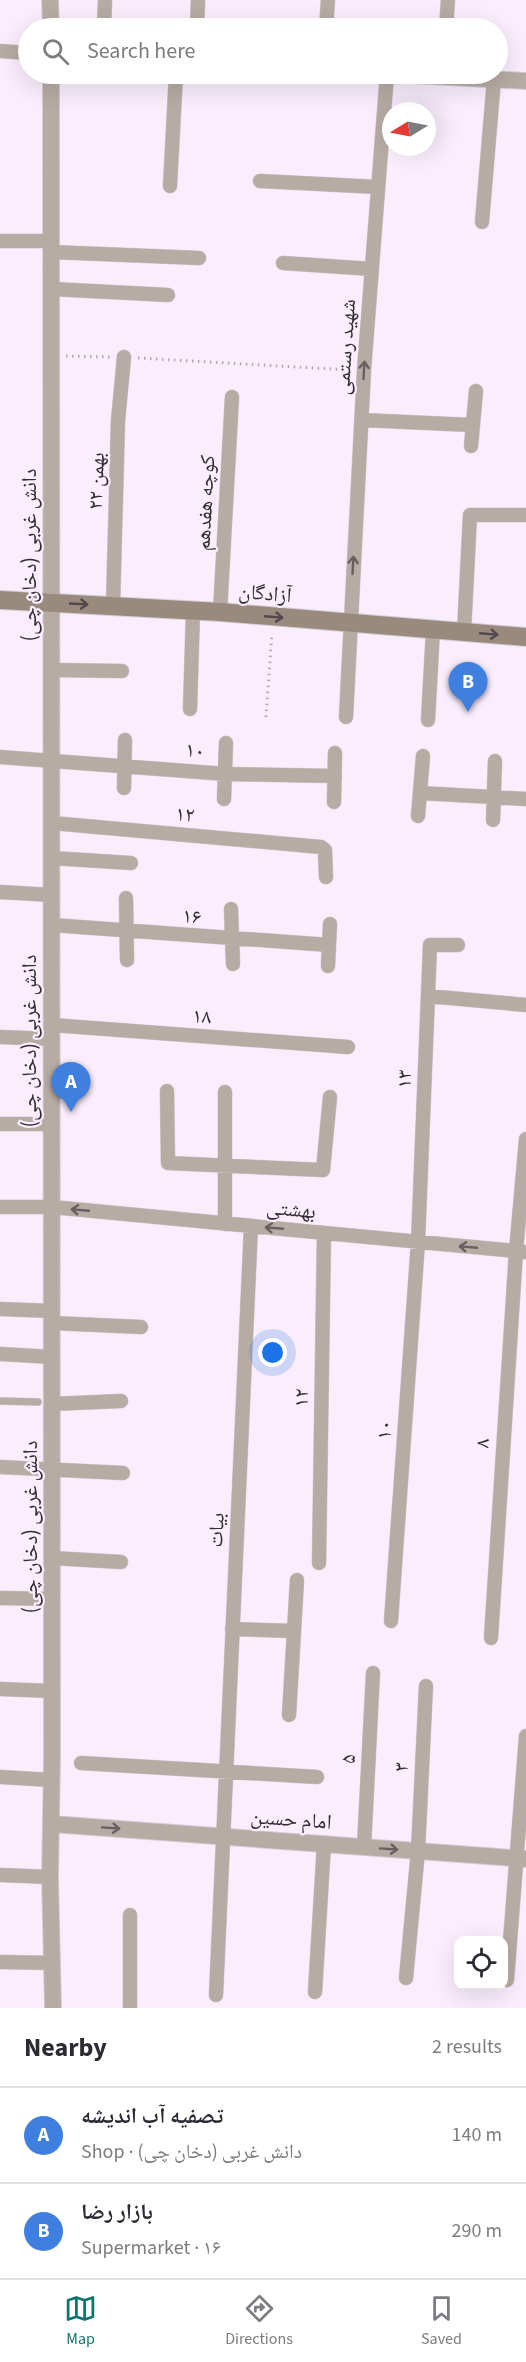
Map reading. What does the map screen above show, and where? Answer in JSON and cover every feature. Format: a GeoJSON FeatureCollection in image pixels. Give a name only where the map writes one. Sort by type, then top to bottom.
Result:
{"type":"FeatureCollection","features":[{"type":"Feature","properties":{"kind":"main road","name":"آزادگان"},"geometry":{"type":"LineString","coordinates":[[0,600],[220,612],[526,638]]}},
{"type":"Feature","properties":{"kind":"street"},"geometry":{"type":"LineString","coordinates":[[50,0],[51,18]]}},
{"type":"Feature","properties":{"kind":"street"},"geometry":{"type":"LineString","coordinates":[[104,18],[105,0]]}},
{"type":"Feature","properties":{"kind":"street"},"geometry":{"type":"LineString","coordinates":[[197,18],[198,0]]}},
{"type":"Feature","properties":{"kind":"street"},"geometry":{"type":"LineString","coordinates":[[327,18],[328,0]]}},
{"type":"Feature","properties":{"kind":"street"},"geometry":{"type":"LineString","coordinates":[[447,18],[448,0]]}},
{"type":"Feature","properties":{"kind":"street"},"geometry":{"type":"LineString","coordinates":[[0,51],[18,52]]}},
{"type":"Feature","properties":{"kind":"street"},"geometry":{"type":"LineString","coordinates":[[508,80],[526,81]]}},
{"type":"Feature","properties":{"kind":"street","name":"دانش غربی (دخان چی)"},"geometry":{"type":"LineString","coordinates":[[51,84],[52,1357],[45,1403],[52,1468],[50,1877],[53,2008]]}},
{"type":"Feature","properties":{"kind":"street"},"geometry":{"type":"LineString","coordinates":[[170,186],[176,84]]}},
{"type":"Feature","properties":{"kind":"street","name":"شهید رستمی"},"geometry":{"type":"LineString","coordinates":[[346,717],[364,370],[386,84]]}},
{"type":"Feature","properties":{"kind":"street"},"geometry":{"type":"LineString","coordinates":[[482,222],[494,84]]}},
{"type":"Feature","properties":{"kind":"street"},"geometry":{"type":"LineString","coordinates":[[260,181],[378,187]]}},
{"type":"Feature","properties":{"kind":"street"},"geometry":{"type":"LineString","coordinates":[[0,240],[51,247],[200,258]]}},
{"type":"Feature","properties":{"kind":"street"},"geometry":{"type":"LineString","coordinates":[[283,263],[372,269]]}},
{"type":"Feature","properties":{"kind":"street"},"geometry":{"type":"LineString","coordinates":[[52,289],[168,295]]}},
{"type":"Feature","properties":{"kind":"street","name":"۲۲ بهمن"},"geometry":{"type":"LineString","coordinates":[[113,606],[118,422],[124,357]]}},
{"type":"Feature","properties":{"kind":"street"},"geometry":{"type":"LineString","coordinates":[[471,446],[471,425],[476,391]]}},
{"type":"Feature","properties":{"kind":"street","name":"کوچه هفدهم"},"geometry":{"type":"LineString","coordinates":[[220,612],[232,397]]}},
{"type":"Feature","properties":{"kind":"street"},"geometry":{"type":"LineString","coordinates":[[362,420],[471,425]]}},
{"type":"Feature","properties":{"kind":"street"},"geometry":{"type":"LineString","coordinates":[[464,632],[470,515],[526,515]]}},
{"type":"Feature","properties":{"kind":"street"},"geometry":{"type":"LineString","coordinates":[[190,709],[193,612]]}},
{"type":"Feature","properties":{"kind":"street"},"geometry":{"type":"LineString","coordinates":[[428,720],[434,630]]}},
{"type":"Feature","properties":{"kind":"street"},"geometry":{"type":"LineString","coordinates":[[52,670],[122,671]]}},
{"type":"Feature","properties":{"kind":"street"},"geometry":{"type":"LineString","coordinates":[[124,788],[125,740]]}},
{"type":"Feature","properties":{"kind":"street"},"geometry":{"type":"LineString","coordinates":[[224,799],[226,743]]}},
{"type":"Feature","properties":{"kind":"street"},"geometry":{"type":"LineString","coordinates":[[334,802],[335,753]]}},
{"type":"Feature","properties":{"kind":"street"},"geometry":{"type":"LineString","coordinates":[[418,816],[423,756]]}},
{"type":"Feature","properties":{"kind":"street","name":"۱۰"},"geometry":{"type":"LineString","coordinates":[[0,757],[52,759],[226,774],[335,777]]}},
{"type":"Feature","properties":{"kind":"street"},"geometry":{"type":"LineString","coordinates":[[493,819],[495,761]]}},
{"type":"Feature","properties":{"kind":"street"},"geometry":{"type":"LineString","coordinates":[[420,793],[526,799]]}},
{"type":"Feature","properties":{"kind":"street","name":"۱۲"},"geometry":{"type":"LineString","coordinates":[[51,823],[315,848],[325,850],[326,877]]}},
{"type":"Feature","properties":{"kind":"street"},"geometry":{"type":"LineString","coordinates":[[52,858],[131,862]]}},
{"type":"Feature","properties":{"kind":"street"},"geometry":{"type":"LineString","coordinates":[[0,892],[52,895]]}},
{"type":"Feature","properties":{"kind":"street"},"geometry":{"type":"LineString","coordinates":[[126,898],[128,960]]}},
{"type":"Feature","properties":{"kind":"street"},"geometry":{"type":"LineString","coordinates":[[231,909],[233,964]]}},
{"type":"Feature","properties":{"kind":"street"},"geometry":{"type":"LineString","coordinates":[[328,966],[330,924]]}},
{"type":"Feature","properties":{"kind":"street","name":"۱۶"},"geometry":{"type":"LineString","coordinates":[[52,925],[232,940],[329,945]]}},
{"type":"Feature","properties":{"kind":"street","name":"۱۳"},"geometry":{"type":"LineString","coordinates":[[418,1242],[430,945],[458,945]]}},
{"type":"Feature","properties":{"kind":"street"},"geometry":{"type":"LineString","coordinates":[[428,996],[526,1005]]}},
{"type":"Feature","properties":{"kind":"street","name":"۱۸"},"geometry":{"type":"LineString","coordinates":[[0,1037],[52,1032],[348,1047]]}},
{"type":"Feature","properties":{"kind":"street"},"geometry":{"type":"LineString","coordinates":[[167,1091],[168,1163],[225,1168],[323,1170],[330,1097]]}},
{"type":"Feature","properties":{"kind":"street"},"geometry":{"type":"LineString","coordinates":[[225,1092],[225,1224]]}},
{"type":"Feature","properties":{"kind":"street"},"geometry":{"type":"LineString","coordinates":[[0,1124],[52,1124]]}},
{"type":"Feature","properties":{"kind":"street","name":"۸"},"geometry":{"type":"LineString","coordinates":[[491,1638],[521,1252],[526,1139]]}},
{"type":"Feature","properties":{"kind":"street","name":"بهشتی"},"geometry":{"type":"LineString","coordinates":[[0,1207],[52,1207],[521,1252]]}},
{"type":"Feature","properties":{"kind":"street","name":"بیات"},"geometry":{"type":"LineString","coordinates":[[222,1837],[251,1226]]}},
{"type":"Feature","properties":{"kind":"street","name":"۱۲"},"geometry":{"type":"LineString","coordinates":[[319,1563],[324,1233]]}},
{"type":"Feature","properties":{"kind":"street","name":"۱۰"},"geometry":{"type":"LineString","coordinates":[[391,1621],[418,1242]]}},
{"type":"Feature","properties":{"kind":"street"},"geometry":{"type":"LineString","coordinates":[[0,1309],[141,1327]]}},
{"type":"Feature","properties":{"kind":"street"},"geometry":{"type":"LineString","coordinates":[[0,1354],[52,1357]]}},
{"type":"Feature","properties":{"kind":"street"},"geometry":{"type":"LineString","coordinates":[[45,1403],[121,1401]]}},
{"type":"Feature","properties":{"kind":"street"},"geometry":{"type":"LineString","coordinates":[[0,1467],[123,1473]]}},
{"type":"Feature","properties":{"kind":"street"},"geometry":{"type":"LineString","coordinates":[[52,1558],[121,1562]]}},
{"type":"Feature","properties":{"kind":"street"},"geometry":{"type":"LineString","coordinates":[[289,1715],[297,1580]]}},
{"type":"Feature","properties":{"kind":"street"},"geometry":{"type":"LineString","coordinates":[[0,1598],[52,1599]]}},
{"type":"Feature","properties":{"kind":"street"},"geometry":{"type":"LineString","coordinates":[[232,1629],[294,1631]]}},
{"type":"Feature","properties":{"kind":"street","name":"۵"},"geometry":{"type":"LineString","coordinates":[[364,1847],[373,1673]]}},
{"type":"Feature","properties":{"kind":"street","name":"۳"},"geometry":{"type":"LineString","coordinates":[[406,1978],[418,1851],[426,1686]]}},
{"type":"Feature","properties":{"kind":"street"},"geometry":{"type":"LineString","coordinates":[[0,1689],[52,1691]]}},
{"type":"Feature","properties":{"kind":"street"},"geometry":{"type":"LineString","coordinates":[[508,1972],[522,1858],[526,1736]]}},
{"type":"Feature","properties":{"kind":"street"},"geometry":{"type":"LineString","coordinates":[[81,1763],[317,1777]]}},
{"type":"Feature","properties":{"kind":"street"},"geometry":{"type":"LineString","coordinates":[[0,1777],[52,1780]]}},
{"type":"Feature","properties":{"kind":"street","name":"امام حسین"},"geometry":{"type":"LineString","coordinates":[[52,1824],[522,1858]]}},
{"type":"Feature","properties":{"kind":"street"},"geometry":{"type":"LineString","coordinates":[[216,1995],[222,1837]]}},
{"type":"Feature","properties":{"kind":"street"},"geometry":{"type":"LineString","coordinates":[[315,1992],[324,1844]]}},
{"type":"Feature","properties":{"kind":"street"},"geometry":{"type":"LineString","coordinates":[[0,1875],[50,1877]]}},
{"type":"Feature","properties":{"kind":"street"},"geometry":{"type":"LineString","coordinates":[[130,1915],[130,2008]]}},
{"type":"Feature","properties":{"kind":"street"},"geometry":{"type":"LineString","coordinates":[[0,1962],[52,1963]]}},
{"type":"Feature","properties":{"kind":"lane"},"geometry":{"type":"LineString","coordinates":[[0,1401],[45,1403]]}},
{"type":"Feature","properties":{"kind":"path"},"geometry":{"type":"LineString","coordinates":[[51,355],[364,370]]}},
{"type":"Feature","properties":{"kind":"path"},"geometry":{"type":"LineString","coordinates":[[266,717],[273,616]]}},
{"type":"Feature","properties":{"kind":"place","name":"بازار رضا"},"geometry":{"type":"Point","coordinates":[468,712]}},
{"type":"Feature","properties":{"kind":"place","name":"تصفیه آب اندیشه"},"geometry":{"type":"Point","coordinates":[71,1112]}}]}
